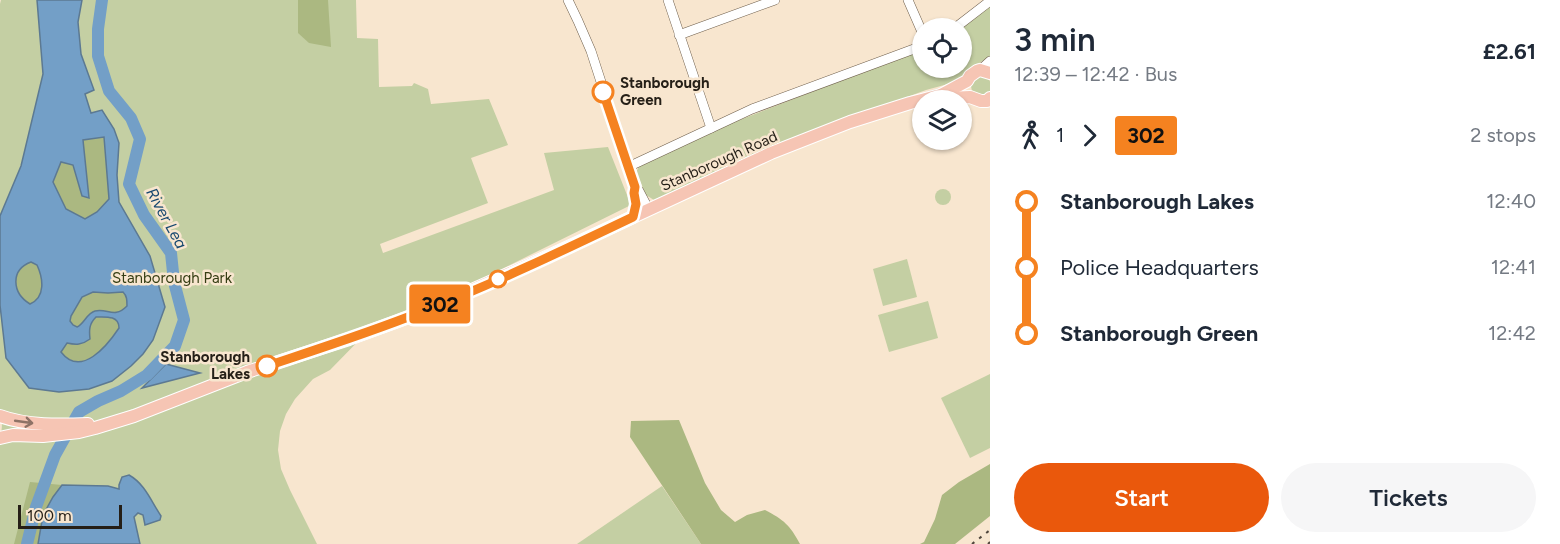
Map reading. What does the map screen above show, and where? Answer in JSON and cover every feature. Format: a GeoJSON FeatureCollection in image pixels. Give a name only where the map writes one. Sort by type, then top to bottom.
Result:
{"type":"FeatureCollection","features":[{"type":"Feature","properties":{"kind":"main road","name":"Stanborough Road"},"geometry":{"type":"LineString","coordinates":[[950,90],[967,81],[972,73],[985,72]]}},
{"type":"Feature","properties":{"kind":"main road"},"geometry":{"type":"LineString","coordinates":[[967,81],[967,90]]}},
{"type":"Feature","properties":{"kind":"main road","name":"Stanborough Road"},"geometry":{"type":"LineString","coordinates":[[972,98],[981,101],[987,101],[990,98]]}},
{"type":"Feature","properties":{"kind":"main road","name":"Stanborough Road"},"geometry":{"type":"LineString","coordinates":[[45,430],[81,428],[111,423],[247,372],[420,313],[781,149],[850,122],[912,102]]}},
{"type":"Feature","properties":{"kind":"main road"},"geometry":{"type":"LineString","coordinates":[[0,416],[45,430]]}},
{"type":"Feature","properties":{"kind":"main road"},"geometry":{"type":"LineString","coordinates":[[0,438],[45,430]]}},
{"type":"Feature","properties":{"kind":"street"},"geometry":{"type":"LineString","coordinates":[[568,0],[591,51],[635,187],[649,210]]}},
{"type":"Feature","properties":{"kind":"street"},"geometry":{"type":"LineString","coordinates":[[668,0],[711,128]]}},
{"type":"Feature","properties":{"kind":"street"},"geometry":{"type":"LineString","coordinates":[[679,35],[775,0]]}},
{"type":"Feature","properties":{"kind":"street"},"geometry":{"type":"LineString","coordinates":[[908,0],[916,18]]}},
{"type":"Feature","properties":{"kind":"street"},"geometry":{"type":"LineString","coordinates":[[968,18],[990,1]]}},
{"type":"Feature","properties":{"kind":"street"},"geometry":{"type":"LineString","coordinates":[[628,166],[752,109],[912,50]]}},
{"type":"Feature","properties":{"kind":"street"},"geometry":{"type":"LineString","coordinates":[[985,72],[990,61]]}},
{"type":"Feature","properties":{"kind":"street"},"geometry":{"type":"LineString","coordinates":[[633,217],[636,204],[635,187]]}},
{"type":"Feature","properties":{"kind":"green space","name":"Stanborough Park"},"geometry":{"type":"Polygon","coordinates":[[[1,0],[356,0],[357,38],[378,39],[379,87],[412,86],[414,83],[428,89],[431,104],[489,99],[508,145],[471,158],[488,203],[380,244],[383,253],[554,190],[544,153],[608,147],[631,205],[423,308],[374,325],[330,370],[313,379],[295,399],[286,414],[280,431],[278,450],[281,469],[317,544],[0,544],[1,0]]]}},
{"type":"Feature","properties":{"kind":"green space"},"geometry":{"type":"Polygon","coordinates":[[[298,0],[328,0],[331,47],[309,43],[298,33],[298,0]]]}},
{"type":"Feature","properties":{"kind":"green space"},"geometry":{"type":"Polygon","coordinates":[[[990,4],[990,56],[972,68],[972,19],[990,4]]]}},
{"type":"Feature","properties":{"kind":"green space"},"geometry":{"type":"Polygon","coordinates":[[[912,53],[912,78],[961,78],[959,81],[926,90],[912,90],[912,95],[835,124],[654,200],[646,195],[636,172],[640,165],[711,131],[912,53]]]}},
{"type":"Feature","properties":{"kind":"green space"},"geometry":{"type":"Polygon","coordinates":[[[977,77],[985,77],[990,82],[990,90],[985,95],[977,95],[972,90],[972,82],[977,77]]]}},
{"type":"Feature","properties":{"kind":"green space"},"geometry":{"type":"Polygon","coordinates":[[[104,137],[109,199],[97,212],[85,219],[66,209],[53,183],[61,162],[73,165],[82,196],[83,140],[104,137]]]}},
{"type":"Feature","properties":{"kind":"green space"},"geometry":{"type":"Polygon","coordinates":[[[943,189],[949,191],[951,197],[949,203],[943,205],[937,203],[935,197],[937,191],[943,189]]]}},
{"type":"Feature","properties":{"kind":"green space"},"geometry":{"type":"Polygon","coordinates":[[[907,259],[917,297],[883,306],[873,269],[907,259]]]}},
{"type":"Feature","properties":{"kind":"green space"},"geometry":{"type":"Polygon","coordinates":[[[31,262],[37,265],[42,287],[39,297],[30,304],[20,294],[16,282],[19,271],[31,262]]]}},
{"type":"Feature","properties":{"kind":"green space"},"geometry":{"type":"Polygon","coordinates":[[[93,292],[123,292],[127,306],[115,313],[95,311],[79,326],[73,325],[70,321],[71,316],[82,297],[93,292]]]}},
{"type":"Feature","properties":{"kind":"green space"},"geometry":{"type":"Polygon","coordinates":[[[928,301],[938,338],[889,352],[878,315],[928,301]]]}},
{"type":"Feature","properties":{"kind":"green space"},"geometry":{"type":"Polygon","coordinates":[[[96,317],[114,319],[119,328],[108,343],[93,356],[77,361],[69,359],[61,352],[67,343],[79,344],[90,339],[90,327],[96,317]]]}},
{"type":"Feature","properties":{"kind":"green space"},"geometry":{"type":"Polygon","coordinates":[[[990,374],[990,448],[970,458],[941,398],[990,374]]]}},
{"type":"Feature","properties":{"kind":"green space"},"geometry":{"type":"Polygon","coordinates":[[[679,420],[705,483],[721,510],[735,522],[747,515],[765,510],[786,524],[800,544],[701,544],[630,437],[631,421],[679,420]]]}},
{"type":"Feature","properties":{"kind":"green space"},"geometry":{"type":"Polygon","coordinates":[[[990,464],[990,516],[955,544],[920,544],[924,542],[935,519],[942,495],[990,464]]]}},
{"type":"Feature","properties":{"kind":"green space"},"geometry":{"type":"Polygon","coordinates":[[[30,482],[62,485],[43,515],[38,544],[14,544],[30,482]]]}},
{"type":"Feature","properties":{"kind":"green space"},"geometry":{"type":"Polygon","coordinates":[[[662,486],[701,544],[577,544],[662,486]]]}},
{"type":"Feature","properties":{"kind":"water"},"geometry":{"type":"Polygon","coordinates":[[[37,0],[82,0],[78,22],[81,54],[94,90],[85,94],[91,113],[102,110],[114,129],[119,143],[117,175],[119,202],[150,256],[165,307],[153,340],[131,366],[112,381],[89,389],[59,392],[29,388],[6,358],[0,305],[0,216],[21,166],[43,74],[37,0]],[[104,137],[83,140],[89,198],[82,196],[73,165],[61,162],[53,182],[66,209],[85,219],[97,212],[109,199],[104,137]],[[31,262],[19,270],[16,282],[20,294],[30,304],[39,297],[42,281],[37,265],[31,262]],[[93,292],[82,297],[70,321],[77,327],[92,312],[100,310],[115,313],[127,306],[123,292],[93,292]],[[96,317],[92,322],[90,339],[79,344],[67,343],[61,352],[69,359],[77,362],[85,361],[101,350],[119,328],[117,321],[111,318],[96,317]]]}},
{"type":"Feature","properties":{"kind":"water"},"geometry":{"type":"Polygon","coordinates":[[[166,364],[200,373],[142,388],[166,364]]]}},
{"type":"Feature","properties":{"kind":"water"},"geometry":{"type":"Polygon","coordinates":[[[129,475],[144,488],[161,516],[160,520],[145,525],[143,515],[138,513],[134,517],[140,544],[38,544],[43,515],[62,485],[108,486],[119,489],[122,477],[129,475]]]}},
{"type":"Feature","properties":{"kind":"waterway","name":"River Lea"},"geometry":{"type":"LineString","coordinates":[[27,544],[36,507],[55,455],[79,412],[147,375],[175,346],[184,320],[174,282],[171,253],[144,215],[129,184],[140,139],[131,118],[109,91],[98,56],[98,29],[102,0]]}},
{"type":"Feature","properties":{"kind":"railway"},"geometry":{"type":"LineString","coordinates":[[972,544],[990,530]]}},
{"type":"Feature","properties":{"kind":"bus line","name":"302"},"geometry":{"type":"LineString","coordinates":[[267,366],[420,313],[633,217],[636,204],[635,187],[603,92]]}},
{"type":"Feature","properties":{"kind":"place","name":"Stanborough Green"},"geometry":{"type":"Point","coordinates":[603,92]}},
{"type":"Feature","properties":{"kind":"place","name":"Stanborough Lakes"},"geometry":{"type":"Point","coordinates":[267,366]}}]}
